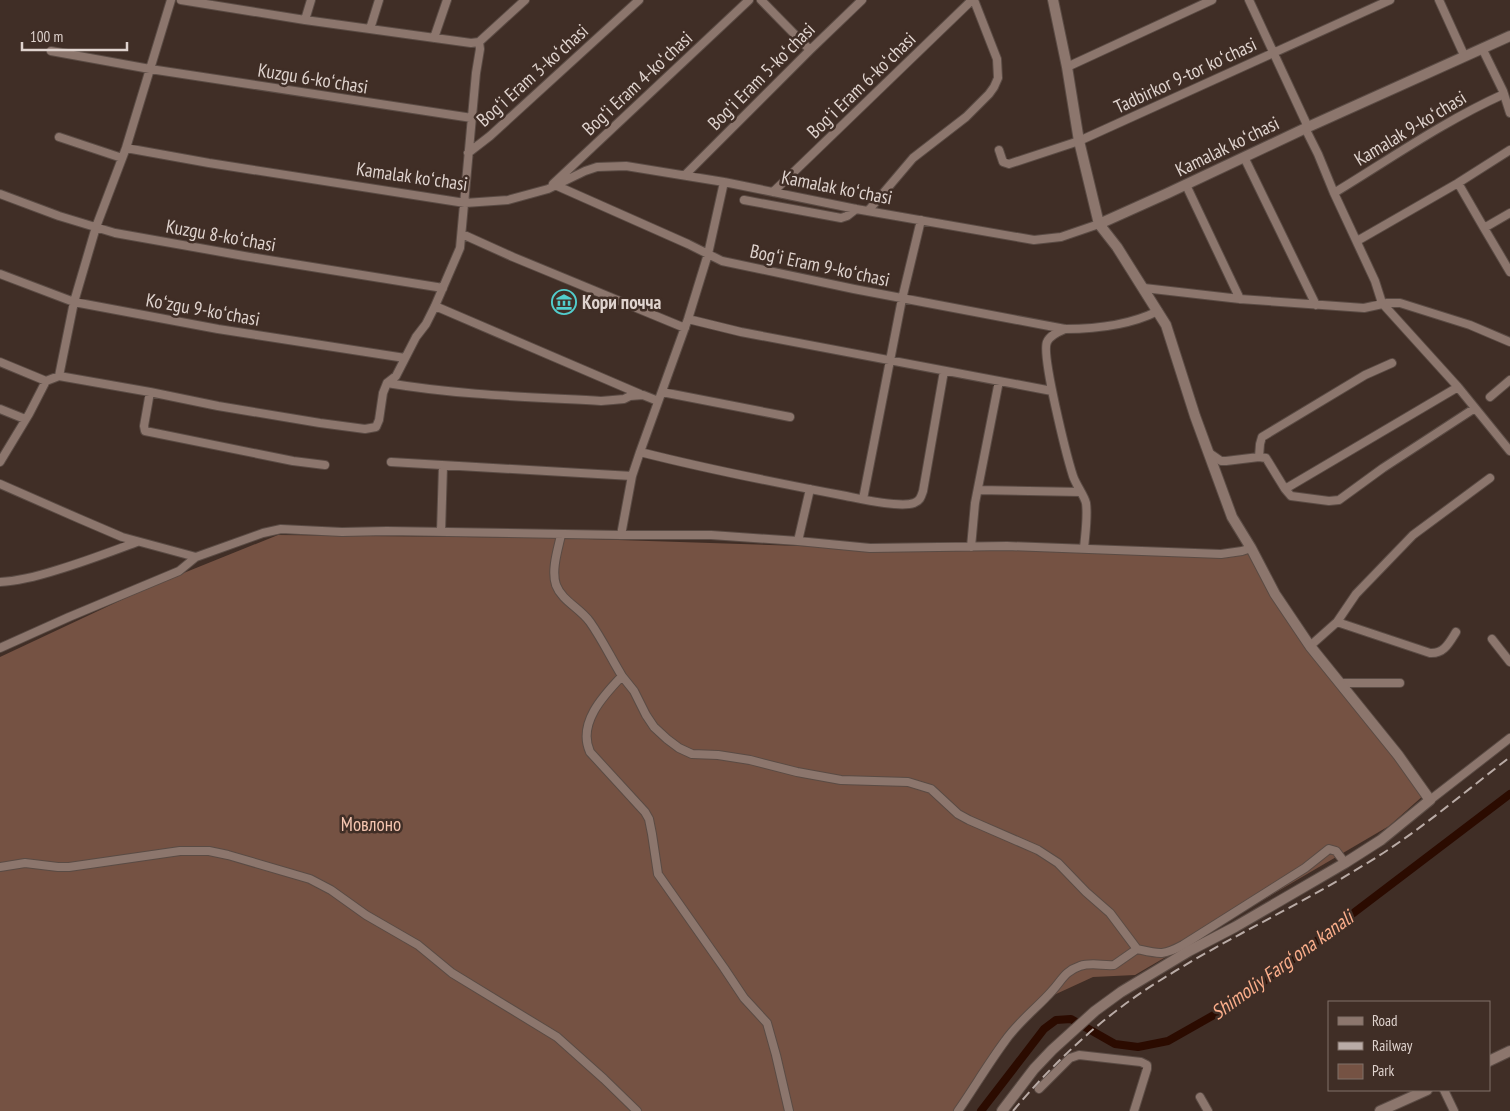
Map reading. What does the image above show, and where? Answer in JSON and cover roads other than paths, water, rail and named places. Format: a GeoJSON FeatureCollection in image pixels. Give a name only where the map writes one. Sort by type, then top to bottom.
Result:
{"type":"FeatureCollection","features":[{"type":"Feature","properties":{"kind":"street"},"geometry":{"type":"LineString","coordinates":[[59,376],[74,302],[96,227],[126,148],[170,0]]}},
{"type":"Feature","properties":{"kind":"street"},"geometry":{"type":"LineString","coordinates":[[181,0],[305,20],[471,43],[479,42],[525,0]]}},
{"type":"Feature","properties":{"kind":"street"},"geometry":{"type":"LineString","coordinates":[[241,10],[244,0]]}},
{"type":"Feature","properties":{"kind":"street"},"geometry":{"type":"LineString","coordinates":[[305,20],[311,0]]}},
{"type":"Feature","properties":{"kind":"street"},"geometry":{"type":"LineString","coordinates":[[370,29],[379,0]]}},
{"type":"Feature","properties":{"kind":"street"},"geometry":{"type":"LineString","coordinates":[[434,38],[447,0]]}},
{"type":"Feature","properties":{"kind":"street","name":"Bogʻi Eram 3-koʻchasi"},"geometry":{"type":"LineString","coordinates":[[468,153],[490,136],[639,0]]}},
{"type":"Feature","properties":{"kind":"street","name":"Bogʻi Eram 4-koʻchasi"},"geometry":{"type":"LineString","coordinates":[[552,187],[749,0]]}},
{"type":"Feature","properties":{"kind":"street"},"geometry":{"type":"LineString","coordinates":[[761,0],[810,50]]}},
{"type":"Feature","properties":{"kind":"street","name":"Bogʻi Eram 5-koʻchasi"},"geometry":{"type":"LineString","coordinates":[[685,175],[862,0]]}},
{"type":"Feature","properties":{"kind":"street"},"geometry":{"type":"LineString","coordinates":[[868,211],[913,158],[966,117],[994,87],[998,78],[997,59],[973,0]]}},
{"type":"Feature","properties":{"kind":"street","name":"Bogʻi Eram 6-koʻchasi"},"geometry":{"type":"LineString","coordinates":[[773,192],[973,0]]}},
{"type":"Feature","properties":{"kind":"street"},"geometry":{"type":"LineString","coordinates":[[1053,0],[1067,67],[1079,141],[1099,224],[1117,247],[1166,325],[1206,450],[1232,517],[1275,594],[1310,646],[1398,755],[1430,800]]}},
{"type":"Feature","properties":{"kind":"street"},"geometry":{"type":"LineString","coordinates":[[1067,67],[1212,0]]}},
{"type":"Feature","properties":{"kind":"street"},"geometry":{"type":"LineString","coordinates":[[1249,0],[1274,52],[1334,193],[1376,280],[1382,303],[1458,387],[1510,451]]}},
{"type":"Feature","properties":{"kind":"street","name":"Tadbirkor 9-tor koʻchasi"},"geometry":{"type":"LineString","coordinates":[[999,150],[1003,162],[1009,164],[1079,141],[1390,0]]}},
{"type":"Feature","properties":{"kind":"street"},"geometry":{"type":"LineString","coordinates":[[1438,0],[1464,55]]}},
{"type":"Feature","properties":{"kind":"street","name":"Kamalak koʻchasi"},"geometry":{"type":"LineString","coordinates":[[126,148],[465,204],[508,200],[552,187],[597,167],[626,166],[724,182],[856,209],[1034,240],[1061,238],[1099,224],[1186,185],[1306,127],[1510,36]]}},
{"type":"Feature","properties":{"kind":"street"},"geometry":{"type":"LineString","coordinates":[[0,462],[46,381],[59,376],[218,406],[365,429],[376,427],[387,383],[396,376],[416,337],[426,324],[460,248],[468,153],[480,49],[479,42]]}},
{"type":"Feature","properties":{"kind":"street"},"geometry":{"type":"LineString","coordinates":[[1482,48],[1504,94],[1510,113]]}},
{"type":"Feature","properties":{"kind":"street","name":"Kuzgu 6-koʻchasi"},"geometry":{"type":"LineString","coordinates":[[51,51],[150,70],[472,118]]}},
{"type":"Feature","properties":{"kind":"street","name":"Kamalak 9-koʻchasi"},"geometry":{"type":"LineString","coordinates":[[1334,193],[1439,128],[1504,94]]}},
{"type":"Feature","properties":{"kind":"street"},"geometry":{"type":"LineString","coordinates":[[59,138],[122,158]]}},
{"type":"Feature","properties":{"kind":"street"},"geometry":{"type":"LineString","coordinates":[[1356,241],[1458,183],[1510,150]]}},
{"type":"Feature","properties":{"kind":"street"},"geometry":{"type":"LineString","coordinates":[[1244,157],[1316,305]]}},
{"type":"Feature","properties":{"kind":"street"},"geometry":{"type":"LineString","coordinates":[[621,536],[632,476],[688,320],[708,254],[724,182]]}},
{"type":"Feature","properties":{"kind":"street"},"geometry":{"type":"LineString","coordinates":[[1458,183],[1510,272]]}},
{"type":"Feature","properties":{"kind":"street"},"geometry":{"type":"LineString","coordinates":[[1186,185],[1240,300]]}},
{"type":"Feature","properties":{"kind":"street","name":"Bogʻi Eram 9-koʻchasi"},"geometry":{"type":"LineString","coordinates":[[552,187],[722,261],[902,299],[1065,329],[1083,329],[1117,324],[1143,318],[1158,311]]}},
{"type":"Feature","properties":{"kind":"street","name":"Kuzgu 8-koʻchasi"},"geometry":{"type":"LineString","coordinates":[[0,194],[59,216],[115,233],[442,288]]}},
{"type":"Feature","properties":{"kind":"street"},"geometry":{"type":"LineString","coordinates":[[744,200],[840,218],[847,216],[856,209]]}},
{"type":"Feature","properties":{"kind":"street"},"geometry":{"type":"LineString","coordinates":[[1484,228],[1510,213]]}},
{"type":"Feature","properties":{"kind":"street"},"geometry":{"type":"LineString","coordinates":[[863,499],[902,299],[921,220]]}},
{"type":"Feature","properties":{"kind":"street"},"geometry":{"type":"LineString","coordinates":[[462,234],[685,328]]}},
{"type":"Feature","properties":{"kind":"street","name":"Koʻzgu 9-koʻchasi"},"geometry":{"type":"LineString","coordinates":[[0,274],[74,302],[218,328],[405,358]]}},
{"type":"Feature","properties":{"kind":"street"},"geometry":{"type":"LineString","coordinates":[[1144,288],[1240,300],[1364,308],[1374,307],[1382,303],[1400,303],[1470,324],[1510,342]]}},
{"type":"Feature","properties":{"kind":"street"},"geometry":{"type":"LineString","coordinates":[[435,306],[658,401]]}},
{"type":"Feature","properties":{"kind":"street"},"geometry":{"type":"LineString","coordinates":[[688,320],[741,332],[1052,391]]}},
{"type":"Feature","properties":{"kind":"street"},"geometry":{"type":"LineString","coordinates":[[1065,329],[1048,340],[1046,353],[1052,391],[1066,453],[1086,508],[1084,549]]}},
{"type":"Feature","properties":{"kind":"street"},"geometry":{"type":"LineString","coordinates":[[0,362],[46,381]]}},
{"type":"Feature","properties":{"kind":"street"},"geometry":{"type":"LineString","coordinates":[[1260,457],[1262,437],[1365,375],[1392,363]]}},
{"type":"Feature","properties":{"kind":"street"},"geometry":{"type":"LineString","coordinates":[[640,452],[810,489],[863,499],[913,504],[920,499],[922,492],[944,371]]}},
{"type":"Feature","properties":{"kind":"street"},"geometry":{"type":"LineString","coordinates":[[1490,397],[1510,380]]}},
{"type":"Feature","properties":{"kind":"street"},"geometry":{"type":"LineString","coordinates":[[971,547],[978,490],[999,381]]}},
{"type":"Feature","properties":{"kind":"street"},"geometry":{"type":"LineString","coordinates":[[387,383],[419,389],[470,394],[601,401],[643,395]]}},
{"type":"Feature","properties":{"kind":"street"},"geometry":{"type":"LineString","coordinates":[[1285,489],[1458,387]]}},
{"type":"Feature","properties":{"kind":"street"},"geometry":{"type":"LineString","coordinates":[[150,392],[144,426],[145,431],[285,460],[325,465]]}},
{"type":"Feature","properties":{"kind":"street"},"geometry":{"type":"LineString","coordinates":[[662,392],[790,417]]}},
{"type":"Feature","properties":{"kind":"street"},"geometry":{"type":"LineString","coordinates":[[1206,450],[1221,460],[1226,461],[1266,458],[1291,496],[1329,501],[1339,500],[1383,468],[1476,408]]}},
{"type":"Feature","properties":{"kind":"street"},"geometry":{"type":"LineString","coordinates":[[0,409],[26,419]]}},
{"type":"Feature","properties":{"kind":"street"},"geometry":{"type":"LineString","coordinates":[[391,462],[632,476]]}},
{"type":"Feature","properties":{"kind":"street"},"geometry":{"type":"LineString","coordinates":[[441,532],[443,466]]}},
{"type":"Feature","properties":{"kind":"street"},"geometry":{"type":"LineString","coordinates":[[1310,646],[1337,622],[1356,594],[1412,535],[1490,478]]}},
{"type":"Feature","properties":{"kind":"street"},"geometry":{"type":"LineString","coordinates":[[0,484],[137,542],[196,557]]}},
{"type":"Feature","properties":{"kind":"street"},"geometry":{"type":"LineString","coordinates":[[798,541],[810,489]]}},
{"type":"Feature","properties":{"kind":"street"},"geometry":{"type":"LineString","coordinates":[[978,490],[1080,492]]}},
{"type":"Feature","properties":{"kind":"street"},"geometry":{"type":"LineString","coordinates":[[0,648],[179,571],[196,557],[263,533],[281,529],[342,532],[621,536],[711,535],[870,548],[1007,546],[1221,554],[1251,548]]}},
{"type":"Feature","properties":{"kind":"street"},"geometry":{"type":"LineString","coordinates":[[561,534],[555,570],[556,586],[590,622],[622,676],[634,691],[646,715],[666,740],[692,754],[718,755],[750,760],[797,772],[841,780],[908,782],[931,789],[958,814],[1038,850],[1058,863],[1110,913],[1138,949],[1160,954],[1183,945],[1306,868],[1328,849],[1336,850],[1345,863]]}},
{"type":"Feature","properties":{"kind":"street"},"geometry":{"type":"LineString","coordinates":[[0,582],[16,581],[36,576],[137,542]]}},
{"type":"Feature","properties":{"kind":"street"},"geometry":{"type":"LineString","coordinates":[[1337,622],[1430,653],[1443,650],[1456,632]]}},
{"type":"Feature","properties":{"kind":"street"},"geometry":{"type":"LineString","coordinates":[[1492,639],[1510,662]]}},
{"type":"Feature","properties":{"kind":"street"},"geometry":{"type":"LineString","coordinates":[[622,676],[608,690],[596,708],[587,726],[586,744],[590,752],[645,812],[649,819],[658,874],[744,998],[767,1024],[789,1111]]}},
{"type":"Feature","properties":{"kind":"street"},"geometry":{"type":"LineString","coordinates":[[1340,683],[1400,683]]}},
{"type":"Feature","properties":{"kind":"street"},"geometry":{"type":"LineString","coordinates":[[1002,1111],[1052,1050],[1095,1011],[1189,951],[1235,927],[1381,840],[1510,738]]}},
{"type":"Feature","properties":{"kind":"street"},"geometry":{"type":"LineString","coordinates":[[0,867],[25,863],[69,867],[198,850],[228,855],[310,879],[331,890],[366,915],[418,945],[452,973],[557,1037],[637,1111]]}},
{"type":"Feature","properties":{"kind":"street"},"geometry":{"type":"LineString","coordinates":[[958,1111],[976,1087],[1005,1040],[1053,990],[1068,971],[1082,965],[1095,963],[1114,965],[1138,949]]}},
{"type":"Feature","properties":{"kind":"street"},"geometry":{"type":"LineString","coordinates":[[1490,1061],[1510,1051]]}},
{"type":"Feature","properties":{"kind":"street"},"geometry":{"type":"LineString","coordinates":[[1039,1090],[1070,1058],[1079,1055],[1141,1062],[1147,1065],[1147,1069],[1134,1111]]}},
{"type":"Feature","properties":{"kind":"street"},"geometry":{"type":"LineString","coordinates":[[1380,1111],[1424,1091]]}},
{"type":"Feature","properties":{"kind":"street"},"geometry":{"type":"LineString","coordinates":[[1444,1091],[1454,1111]]}},
{"type":"Feature","properties":{"kind":"street"},"geometry":{"type":"LineString","coordinates":[[1200,1097],[1208,1111]]}},
{"type":"Feature","properties":{"kind":"waterway","name":"Shimoliy Fargʻona kanali"},"geometry":{"type":"LineString","coordinates":[[981,1111],[1044,1029],[1056,1020],[1071,1019],[1115,1044],[1138,1047],[1168,1041],[1235,1003],[1510,794]]}},
{"type":"Feature","properties":{"kind":"railway"},"geometry":{"type":"LineString","coordinates":[[1013,1111],[1045,1075],[1080,1041],[1136,996],[1181,967],[1312,895],[1383,853],[1510,757]]}},
{"type":"Feature","properties":{"kind":"place","name":"Кори почча"},"geometry":{"type":"Point","coordinates":[564,302]}},
{"type":"Feature","properties":{"kind":"park label","name":"Мовлоно"},"geometry":{"type":"Point","coordinates":[371,824]}}]}
